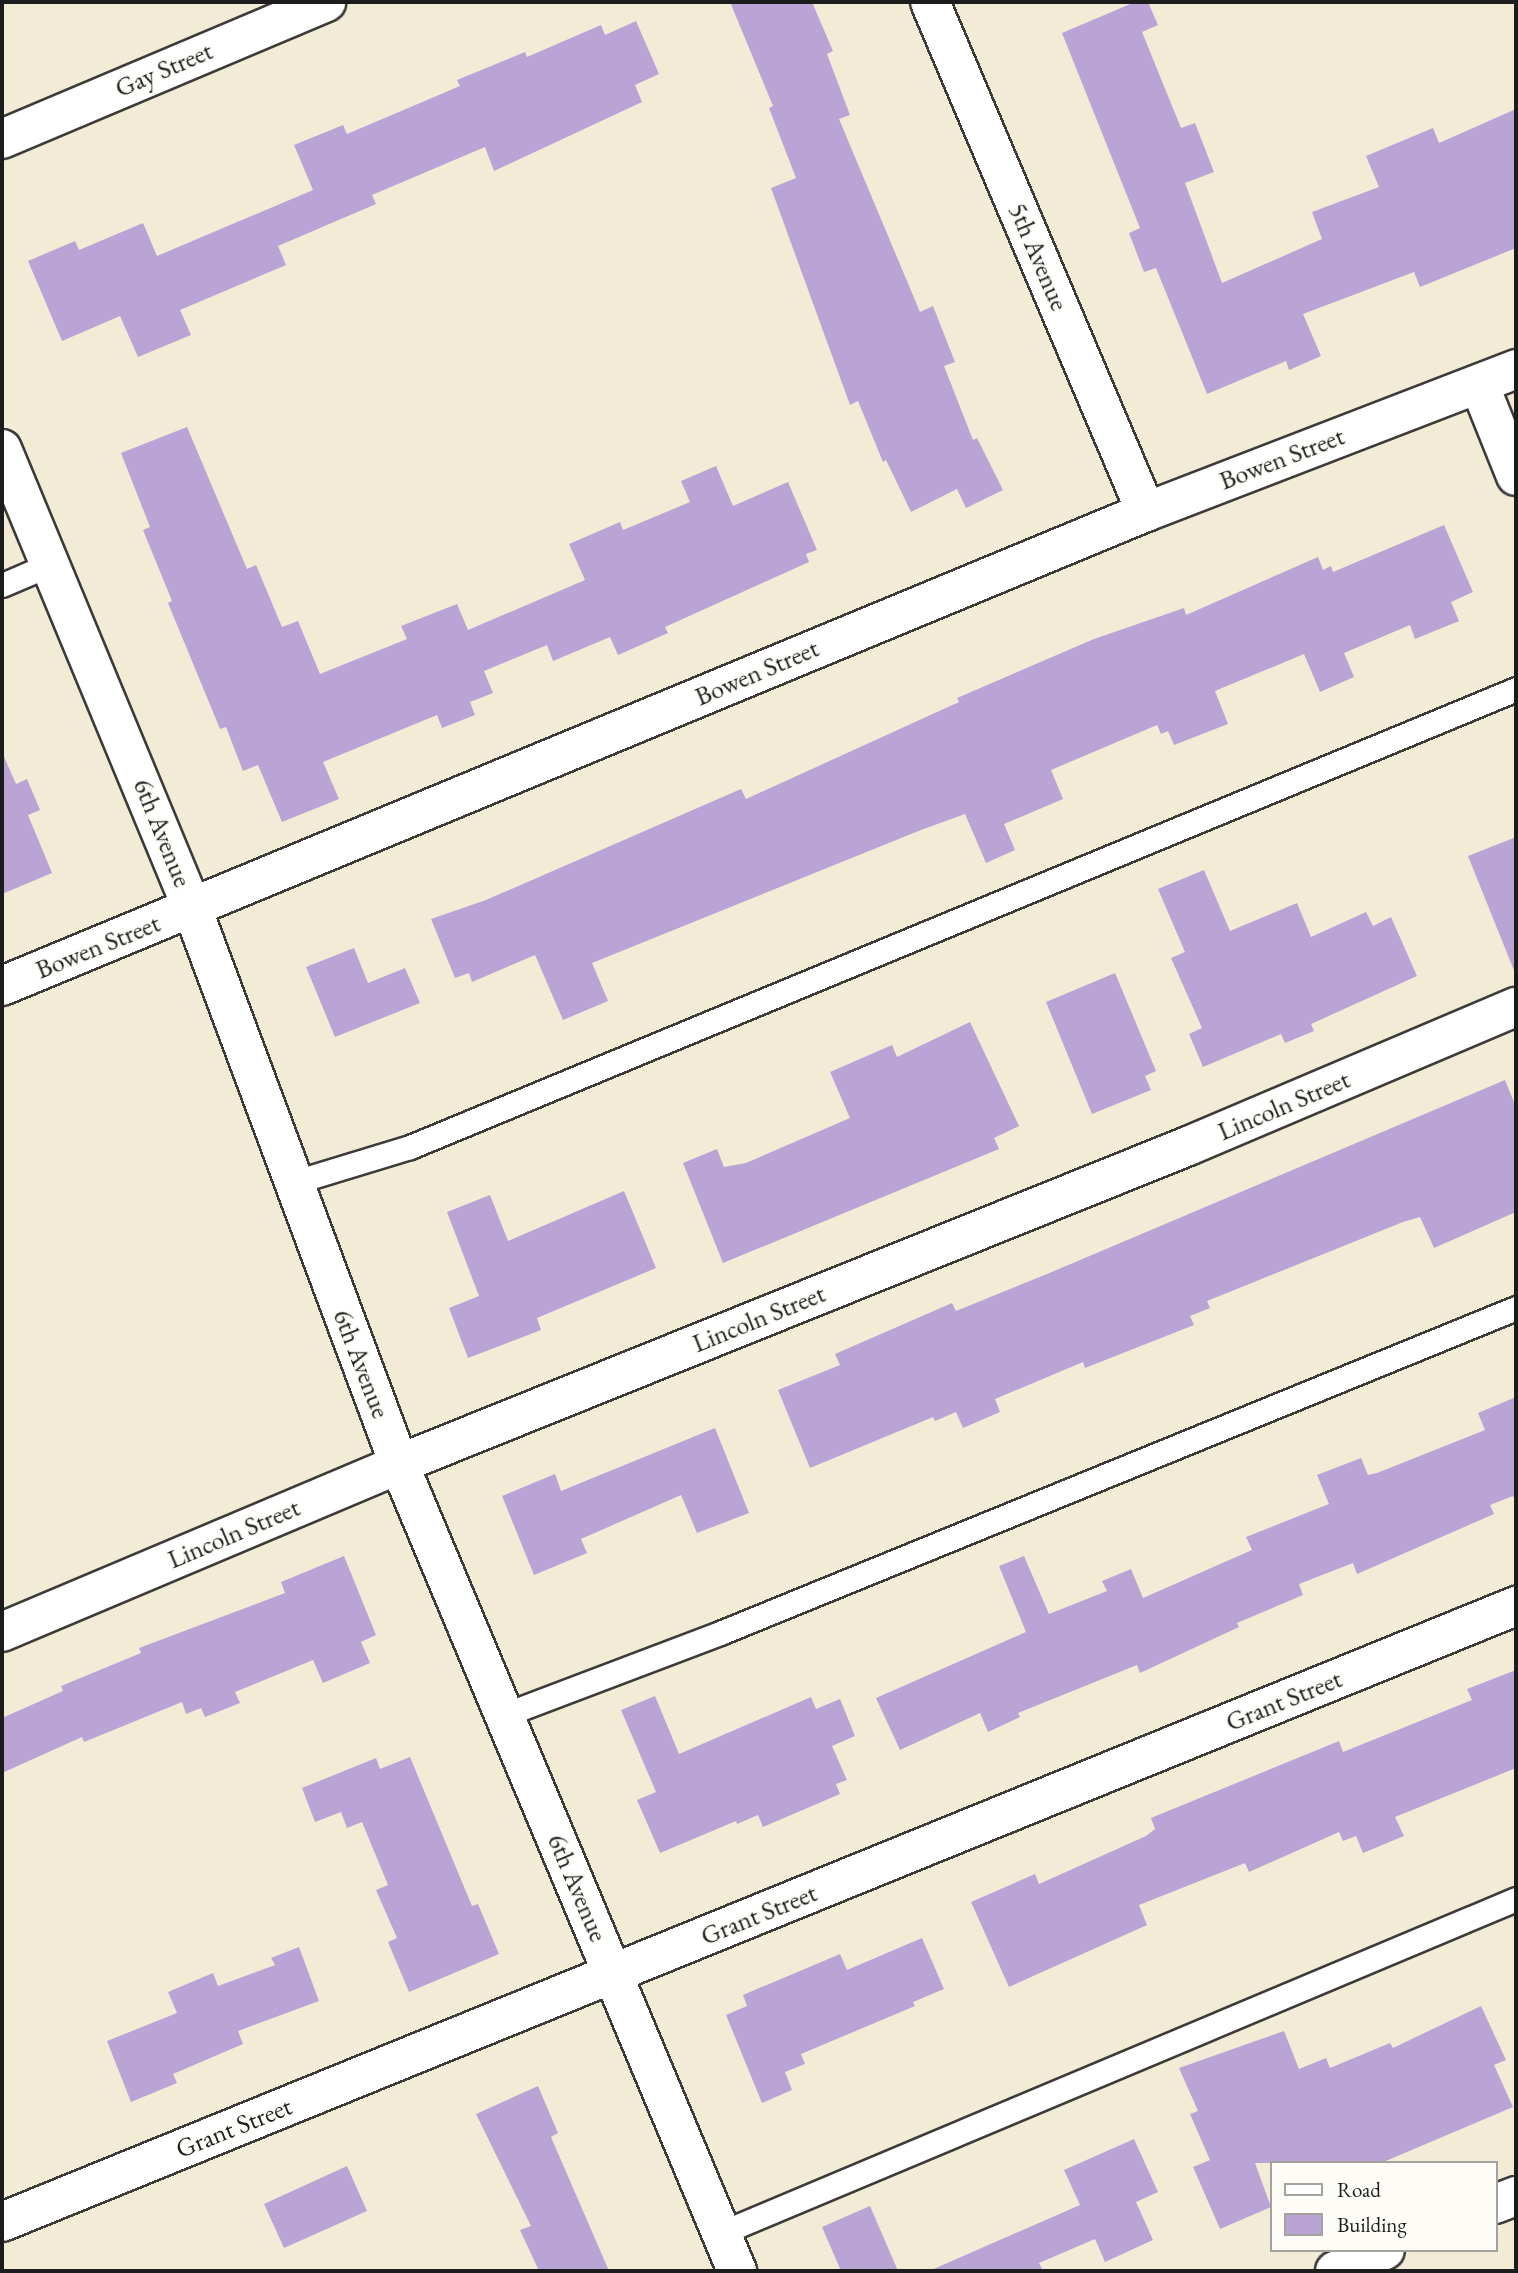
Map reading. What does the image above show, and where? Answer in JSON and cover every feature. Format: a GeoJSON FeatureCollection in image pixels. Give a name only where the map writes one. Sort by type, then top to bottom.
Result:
{"type":"FeatureCollection","features":[{"type":"Feature","properties":{"kind":"street","name":"Gay Street"},"geometry":{"type":"LineString","coordinates":[[2,138],[326,2]]}},
{"type":"Feature","properties":{"kind":"street","name":"5th Avenue"},"geometry":{"type":"LineString","coordinates":[[930,2],[1146,512]]}},
{"type":"Feature","properties":{"kind":"street","name":"Bowen Street"},"geometry":{"type":"LineString","coordinates":[[2,986],[1146,512],[1516,369]]}},
{"type":"Feature","properties":{"kind":"street"},"geometry":{"type":"LineString","coordinates":[[1479,384],[1516,476]]}},
{"type":"Feature","properties":{"kind":"street","name":"6th Avenue"},"geometry":{"type":"LineString","coordinates":[[2,449],[192,908],[292,1183],[399,1464],[737,2271]]}},
{"type":"Feature","properties":{"kind":"street","name":"Lincoln Street"},"geometry":{"type":"LineString","coordinates":[[2,1632],[399,1464],[1188,1146],[1516,1007]]}},
{"type":"Feature","properties":{"kind":"street","name":"Grant Street"},"geometry":{"type":"LineString","coordinates":[[2,2222],[1516,1606]]}},
{"type":"Feature","properties":{"kind":"street"},"geometry":{"type":"LineString","coordinates":[[1497,2203],[1516,2196]]}},
{"type":"Feature","properties":{"kind":"street"},"geometry":{"type":"LineString","coordinates":[[1335,2271],[1380,2252]]}},
{"type":"Feature","properties":{"kind":"lane"},"geometry":{"type":"LineString","coordinates":[[2,585],[51,564]]}},
{"type":"Feature","properties":{"kind":"lane"},"geometry":{"type":"LineString","coordinates":[[292,1183],[410,1147],[1516,689]]}},
{"type":"Feature","properties":{"kind":"lane"},"geometry":{"type":"LineString","coordinates":[[504,1715],[720,1633],[1516,1308]]}},
{"type":"Feature","properties":{"kind":"lane"},"geometry":{"type":"LineString","coordinates":[[721,2233],[1516,1899]]}},
{"type":"Feature","properties":{"kind":"building"},"geometry":{"type":"Polygon","coordinates":[[[730,2],[812,2],[833,51],[827,54],[850,115],[839,119],[920,312],[933,306],[955,362],[944,366],[973,440],[977,438],[1003,490],[966,508],[957,489],[911,512],[886,460],[883,462],[858,401],[850,405],[771,188],[796,178],[769,108],[773,106],[730,2]]]}},
{"type":"Feature","properties":{"kind":"building"},"geometry":{"type":"Polygon","coordinates":[[[1135,2],[1148,2],[1158,25],[1142,32],[1181,128],[1195,123],[1214,172],[1185,183],[1222,283],[1322,239],[1312,212],[1379,187],[1366,156],[1433,128],[1439,143],[1516,109],[1516,248],[1420,287],[1414,272],[1303,314],[1321,356],[1289,370],[1286,361],[1207,394],[1156,268],[1144,272],[1129,233],[1140,228],[1062,33],[1135,2]]]}},
{"type":"Feature","properties":{"kind":"building"},"geometry":{"type":"Polygon","coordinates":[[[636,21],[659,74],[635,85],[642,102],[494,171],[485,147],[372,195],[376,204],[278,246],[286,265],[180,310],[191,335],[138,357],[120,316],[62,341],[28,261],[75,241],[79,250],[143,223],[157,256],[313,190],[294,145],[343,125],[347,134],[460,86],[457,80],[525,52],[527,57],[601,25],[605,35],[636,21]]]}},
{"type":"Feature","properties":{"kind":"building"},"geometry":{"type":"Polygon","coordinates":[[[187,427],[247,569],[256,565],[282,627],[298,621],[320,674],[407,639],[401,626],[457,604],[468,630],[585,580],[569,544],[620,522],[623,530],[690,502],[681,481],[716,466],[733,506],[788,482],[817,550],[806,554],[809,562],[665,627],[668,633],[618,655],[610,637],[553,661],[547,645],[484,671],[493,693],[470,702],[475,715],[442,728],[437,715],[323,762],[339,799],[282,822],[258,765],[243,771],[226,727],[220,729],[168,603],[172,601],[143,530],[150,527],[121,453],[187,427]]]}},
{"type":"Feature","properties":{"kind":"building"},"geometry":{"type":"Polygon","coordinates":[[[1444,525],[1473,592],[1451,602],[1459,621],[1415,639],[1410,625],[1344,653],[1354,677],[1320,692],[1304,654],[1215,691],[1228,724],[1174,745],[1168,731],[1161,734],[1157,725],[1051,770],[1063,799],[1004,824],[1015,850],[986,863],[965,814],[921,830],[592,963],[608,1001],[563,1020],[535,955],[472,982],[469,973],[455,978],[431,919],[486,900],[741,789],[746,799],[959,702],[957,698],[1094,639],[1184,608],[1186,615],[1318,557],[1323,570],[1331,566],[1333,572],[1444,525]]]}},
{"type":"Feature","properties":{"kind":"building"},"geometry":{"type":"Polygon","coordinates":[[[2,752],[16,784],[27,779],[40,810],[28,815],[52,873],[2,894],[2,752]]]}},
{"type":"Feature","properties":{"kind":"building"},"geometry":{"type":"Polygon","coordinates":[[[1516,837],[1516,973],[1515,973],[1468,856],[1516,837]]]}},
{"type":"Feature","properties":{"kind":"building"},"geometry":{"type":"Polygon","coordinates":[[[1204,870],[1230,931],[1297,903],[1311,937],[1366,912],[1373,926],[1391,917],[1417,976],[1311,1024],[1314,1031],[1285,1043],[1281,1034],[1203,1067],[1189,1034],[1202,1028],[1171,958],[1185,952],[1158,889],[1204,870]]]}},
{"type":"Feature","properties":{"kind":"building"},"geometry":{"type":"Polygon","coordinates":[[[354,948],[368,983],[405,968],[420,1003],[335,1037],[306,967],[354,948]]]}},
{"type":"Feature","properties":{"kind":"building"},"geometry":{"type":"Polygon","coordinates":[[[1115,973],[1156,1071],[1145,1076],[1151,1090],[1092,1114],[1046,1002],[1115,973]]]}},
{"type":"Feature","properties":{"kind":"building"},"geometry":{"type":"Polygon","coordinates":[[[970,1022],[1019,1126],[994,1138],[999,1149],[723,1263],[683,1163],[717,1149],[724,1167],[746,1163],[850,1118],[830,1072],[892,1045],[897,1057],[970,1022]]]}},
{"type":"Feature","properties":{"kind":"building"},"geometry":{"type":"Polygon","coordinates":[[[1505,1080],[1516,1107],[1516,1212],[1434,1248],[1420,1217],[1403,1222],[1207,1301],[1210,1308],[1190,1316],[1194,1325],[1085,1368],[1083,1362],[995,1399],[1000,1412],[963,1428],[956,1412],[935,1421],[933,1417],[810,1468],[778,1390],[840,1365],[835,1354],[952,1303],[956,1311],[1047,1274],[1505,1080]]]}},
{"type":"Feature","properties":{"kind":"building"},"geometry":{"type":"Polygon","coordinates":[[[624,1191],[656,1268],[537,1318],[541,1330],[468,1358],[449,1308],[479,1296],[447,1212],[490,1195],[508,1241],[624,1191]]]}},
{"type":"Feature","properties":{"kind":"building"},"geometry":{"type":"Polygon","coordinates":[[[1516,1397],[1516,1503],[1513,1496],[1490,1505],[1494,1514],[1357,1574],[1353,1563],[1299,1584],[1303,1595],[1237,1623],[1239,1627],[1140,1673],[1137,1665],[1018,1713],[1020,1717],[988,1732],[980,1713],[900,1750],[876,1698],[1026,1632],[999,1566],[1024,1556],[1049,1614],[1107,1591],[1102,1581],[1131,1569],[1143,1598],[1252,1550],[1246,1537],[1329,1504],[1317,1475],[1361,1458],[1368,1475],[1377,1473],[1485,1430],[1478,1413],[1516,1397]]]}},
{"type":"Feature","properties":{"kind":"building"},"geometry":{"type":"Polygon","coordinates":[[[715,1428],[749,1513],[697,1533],[681,1495],[581,1539],[587,1553],[534,1575],[502,1496],[555,1474],[561,1491],[715,1428]]]}},
{"type":"Feature","properties":{"kind":"building"},"geometry":{"type":"Polygon","coordinates":[[[344,1556],[376,1635],[361,1642],[370,1663],[323,1683],[313,1660],[235,1692],[240,1703],[205,1717],[201,1708],[186,1714],[182,1702],[84,1742],[82,1737],[2,1773],[2,1718],[63,1691],[61,1686],[141,1653],[139,1648],[285,1593],[281,1582],[344,1556]]]}},
{"type":"Feature","properties":{"kind":"building"},"geometry":{"type":"Polygon","coordinates":[[[1516,1670],[1516,1768],[1395,1817],[1404,1836],[1363,1853],[1356,1836],[1343,1841],[1339,1832],[1249,1872],[1245,1863],[1139,1905],[1147,1925],[1009,1987],[971,1902],[1035,1874],[1039,1884],[1146,1836],[1155,1829],[1151,1818],[1339,1741],[1343,1752],[1472,1700],[1467,1689],[1516,1670]]]}},
{"type":"Feature","properties":{"kind":"building"},"geometry":{"type":"Polygon","coordinates":[[[655,1696],[679,1754],[811,1697],[816,1709],[840,1699],[855,1736],[832,1746],[847,1780],[836,1784],[840,1794],[763,1827],[758,1815],[737,1824],[736,1821],[660,1853],[637,1800],[656,1792],[621,1710],[655,1696]]]}},
{"type":"Feature","properties":{"kind":"building"},"geometry":{"type":"Polygon","coordinates":[[[410,1757],[472,1906],[478,1904],[499,1954],[409,1992],[388,1942],[397,1938],[376,1890],[388,1885],[362,1822],[347,1828],[341,1812],[315,1822],[302,1788],[376,1758],[380,1769],[410,1757]]]}},
{"type":"Feature","properties":{"kind":"building"},"geometry":{"type":"Polygon","coordinates":[[[922,1938],[944,1989],[913,2002],[915,2006],[801,2054],[805,2064],[785,2072],[792,2090],[762,2103],[726,2015],[747,2006],[743,1995],[840,1954],[847,1970],[922,1938]]]}},
{"type":"Feature","properties":{"kind":"building"},"geometry":{"type":"Polygon","coordinates":[[[299,1947],[319,2001],[238,2031],[243,2044],[173,2074],[177,2083],[131,2102],[107,2041],[177,2013],[168,1992],[213,1973],[218,1986],[275,1965],[271,1958],[299,1947]]]}},
{"type":"Feature","properties":{"kind":"building"},"geometry":{"type":"Polygon","coordinates":[[[1481,2006],[1506,2060],[1494,2065],[1513,2107],[1386,2161],[1255,2163],[1270,2207],[1220,2229],[1193,2167],[1210,2160],[1190,2114],[1198,2111],[1179,2068],[1284,2031],[1299,2069],[1326,2058],[1330,2068],[1390,2043],[1393,2048],[1481,2006]]]}},
{"type":"Feature","properties":{"kind":"building"},"geometry":{"type":"Polygon","coordinates":[[[538,2086],[558,2133],[551,2137],[609,2271],[539,2271],[520,2230],[531,2226],[476,2114],[538,2086]]]}},
{"type":"Feature","properties":{"kind":"building"},"geometry":{"type":"Polygon","coordinates":[[[1134,2139],[1158,2192],[1136,2202],[1153,2240],[1105,2262],[1095,2239],[1039,2263],[1043,2271],[929,2271],[1080,2205],[1064,2170],[1134,2139]]]}},
{"type":"Feature","properties":{"kind":"building"},"geometry":{"type":"Polygon","coordinates":[[[347,2166],[367,2211],[284,2248],[264,2204],[347,2166]]]}},
{"type":"Feature","properties":{"kind":"building"},"geometry":{"type":"Polygon","coordinates":[[[870,2206],[898,2271],[841,2271],[822,2227],[870,2206]]]}}]}
